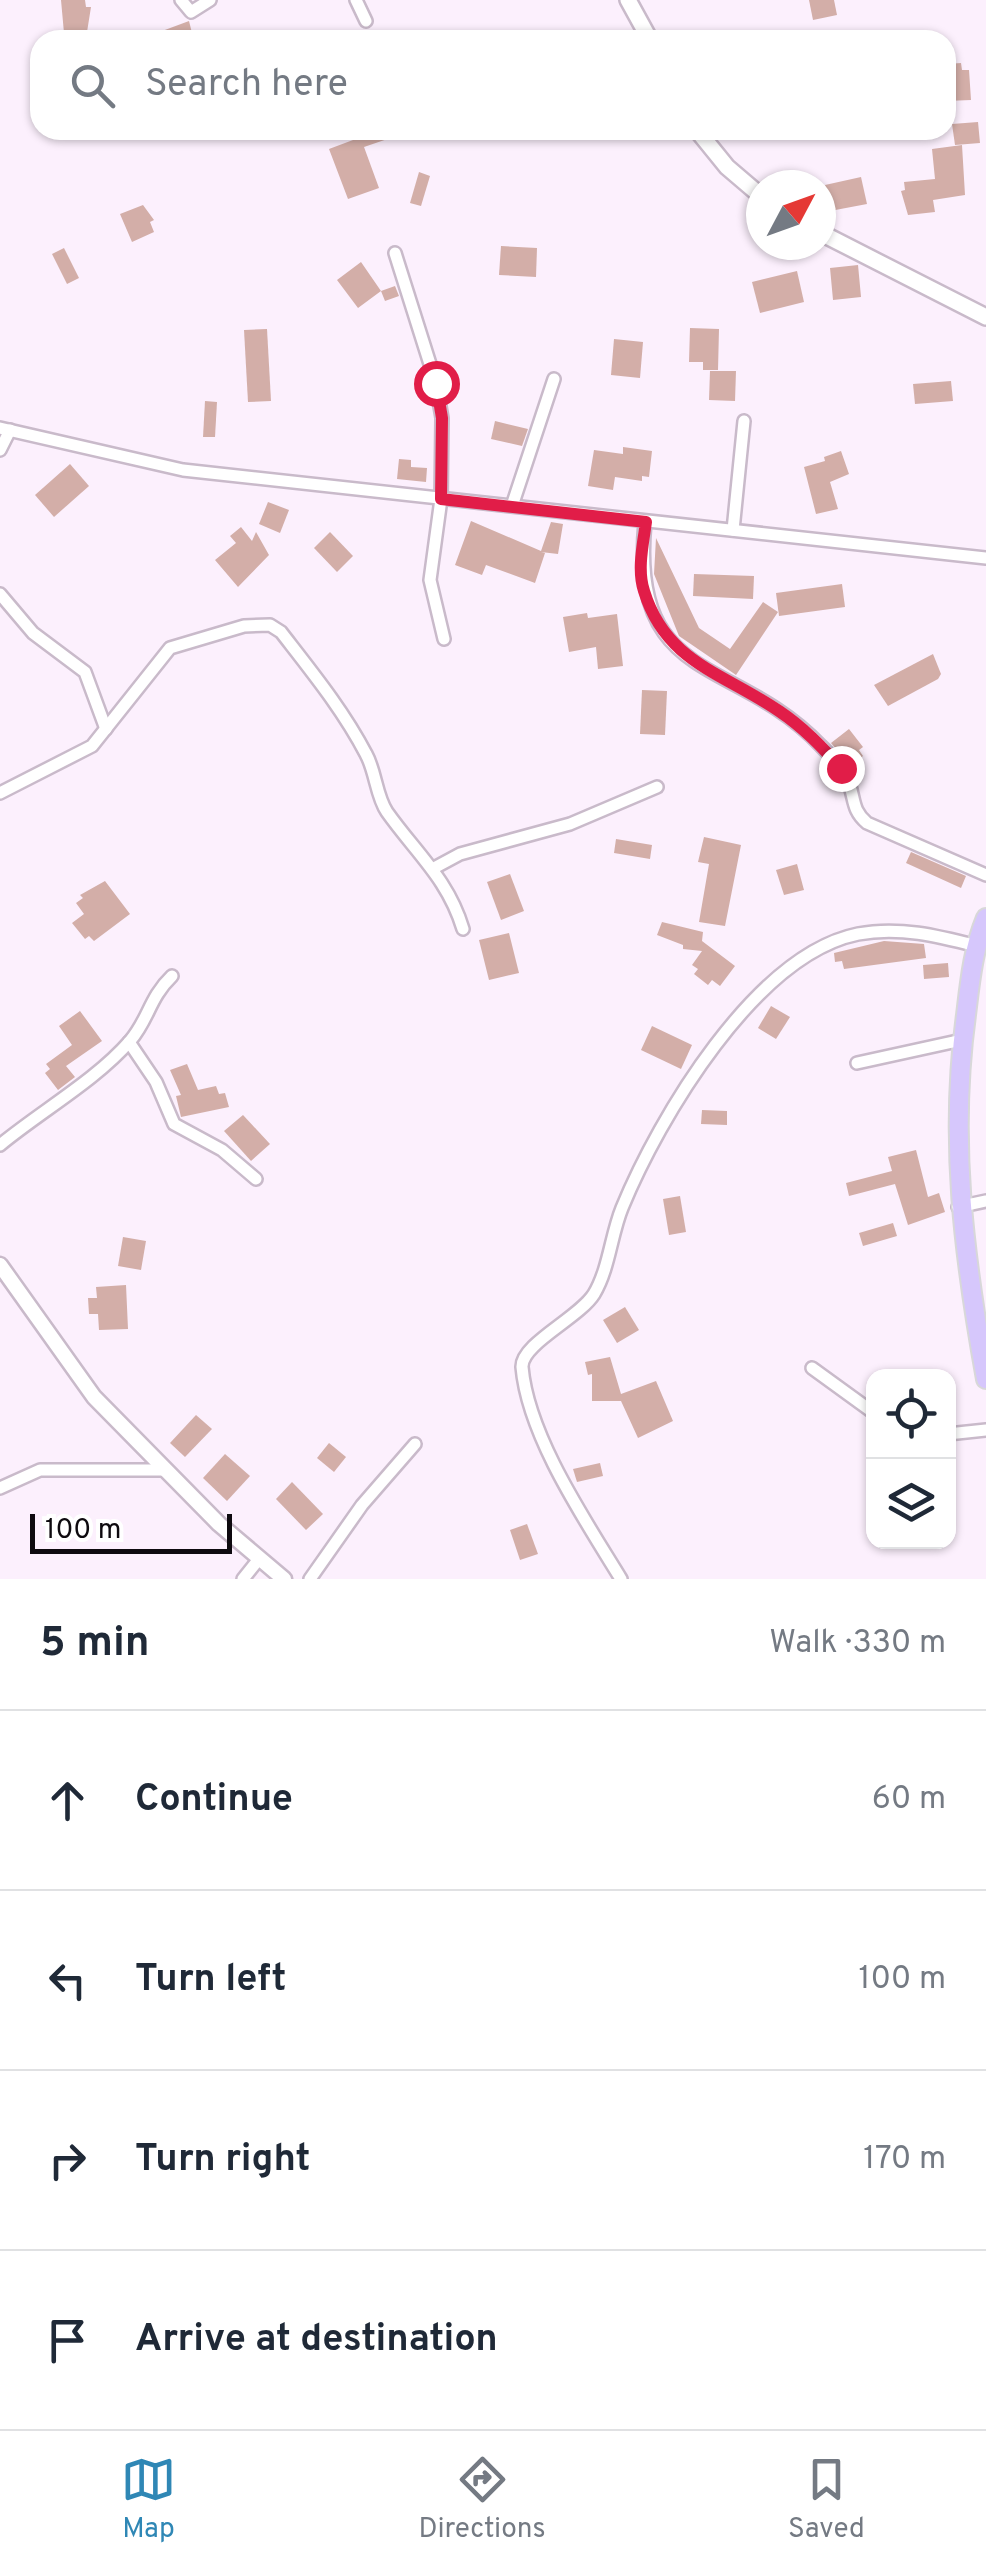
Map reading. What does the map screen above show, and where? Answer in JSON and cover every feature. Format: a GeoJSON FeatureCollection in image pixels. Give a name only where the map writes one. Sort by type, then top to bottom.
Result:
{"type":"FeatureCollection","features":[{"type":"Feature","properties":{"kind":"main road"},"geometry":{"type":"LineString","coordinates":[[628,0],[644,30]]}},
{"type":"Feature","properties":{"kind":"main road"},"geometry":{"type":"LineString","coordinates":[[705,140],[746,183]]}},
{"type":"Feature","properties":{"kind":"main road"},"geometry":{"type":"LineString","coordinates":[[836,241],[986,317]]}},
{"type":"Feature","properties":{"kind":"main road"},"geometry":{"type":"LineString","coordinates":[[986,918],[977,946],[962,1040],[958,1207],[986,1379]]}},
{"type":"Feature","properties":{"kind":"street"},"geometry":{"type":"LineString","coordinates":[[180,0],[190,12],[210,0]]}},
{"type":"Feature","properties":{"kind":"street"},"geometry":{"type":"LineString","coordinates":[[356,0],[366,21]]}},
{"type":"Feature","properties":{"kind":"street"},"geometry":{"type":"LineString","coordinates":[[395,253],[436,383],[442,418],[441,499],[430,580],[444,639]]}},
{"type":"Feature","properties":{"kind":"street"},"geometry":{"type":"LineString","coordinates":[[512,506],[554,379]]}},
{"type":"Feature","properties":{"kind":"street"},"geometry":{"type":"LineString","coordinates":[[732,530],[744,421]]}},
{"type":"Feature","properties":{"kind":"street"},"geometry":{"type":"LineString","coordinates":[[0,450],[5,429],[182,470],[986,558]]}},
{"type":"Feature","properties":{"kind":"street"},"geometry":{"type":"LineString","coordinates":[[646,522],[643,588],[666,634],[685,656],[777,710],[814,738],[841,768],[849,782],[853,808],[867,823],[986,875]]}},
{"type":"Feature","properties":{"kind":"street"},"geometry":{"type":"LineString","coordinates":[[0,594],[33,634],[74,660],[85,672],[106,729]]}},
{"type":"Feature","properties":{"kind":"street"},"geometry":{"type":"LineString","coordinates":[[0,793],[80,754],[106,729],[170,648],[244,626],[270,626],[281,632],[352,726],[377,779],[381,802],[453,897],[463,929]]}},
{"type":"Feature","properties":{"kind":"street"},"geometry":{"type":"LineString","coordinates":[[434,868],[460,854],[570,824],[657,787]]}},
{"type":"Feature","properties":{"kind":"street"},"geometry":{"type":"LineString","coordinates":[[620,1579],[545,1447],[522,1365],[526,1351],[579,1313],[595,1292],[622,1207],[701,1060],[779,978],[856,934],[928,933],[977,946]]}},
{"type":"Feature","properties":{"kind":"street"},"geometry":{"type":"LineString","coordinates":[[0,1145],[129,1042],[142,1026],[153,994],[172,976]]}},
{"type":"Feature","properties":{"kind":"street"},"geometry":{"type":"LineString","coordinates":[[857,1063],[962,1040]]}},
{"type":"Feature","properties":{"kind":"street"},"geometry":{"type":"LineString","coordinates":[[129,1042],[156,1082],[174,1124],[222,1150],[256,1179]]}},
{"type":"Feature","properties":{"kind":"street"},"geometry":{"type":"LineString","coordinates":[[958,1207],[986,1201]]}},
{"type":"Feature","properties":{"kind":"street"},"geometry":{"type":"LineString","coordinates":[[0,1265],[94,1397],[284,1579]]}},
{"type":"Feature","properties":{"kind":"street"},"geometry":{"type":"LineString","coordinates":[[812,1368],[866,1406]]}},
{"type":"Feature","properties":{"kind":"street"},"geometry":{"type":"LineString","coordinates":[[956,1433],[986,1430]]}},
{"type":"Feature","properties":{"kind":"street"},"geometry":{"type":"LineString","coordinates":[[310,1579],[362,1505],[416,1444]]}},
{"type":"Feature","properties":{"kind":"street"},"geometry":{"type":"LineString","coordinates":[[0,1488],[40,1470],[166,1470]]}},
{"type":"Feature","properties":{"kind":"street"},"geometry":{"type":"LineString","coordinates":[[243,1579],[259,1559]]}},
{"type":"Feature","properties":{"kind":"building"},"geometry":{"type":"Polygon","coordinates":[[[61,0],[85,0],[86,7],[91,7],[87,30],[64,30],[61,0]]]}},
{"type":"Feature","properties":{"kind":"building"},"geometry":{"type":"Polygon","coordinates":[[[809,0],[834,0],[837,15],[813,20],[809,0]]]}},
{"type":"Feature","properties":{"kind":"building"},"geometry":{"type":"Polygon","coordinates":[[[189,21],[191,30],[165,30],[189,21]]]}},
{"type":"Feature","properties":{"kind":"building"},"geometry":{"type":"Polygon","coordinates":[[[956,63],[961,63],[962,70],[969,70],[971,100],[956,101],[956,63]]]}},
{"type":"Feature","properties":{"kind":"building"},"geometry":{"type":"Polygon","coordinates":[[[978,122],[980,143],[955,145],[956,124],[978,122]]]}},
{"type":"Feature","properties":{"kind":"building"},"geometry":{"type":"Polygon","coordinates":[[[353,140],[385,140],[364,147],[379,188],[348,199],[329,149],[353,140]]]}},
{"type":"Feature","properties":{"kind":"building"},"geometry":{"type":"Polygon","coordinates":[[[962,145],[965,195],[933,200],[935,212],[908,215],[901,191],[905,190],[904,182],[935,179],[932,149],[962,145]]]}},
{"type":"Feature","properties":{"kind":"building"},"geometry":{"type":"Polygon","coordinates":[[[419,172],[430,176],[421,206],[410,203],[419,172]]]}},
{"type":"Feature","properties":{"kind":"building"},"geometry":{"type":"Polygon","coordinates":[[[861,177],[867,204],[836,210],[836,183],[861,177]]]}},
{"type":"Feature","properties":{"kind":"building"},"geometry":{"type":"Polygon","coordinates":[[[143,205],[154,220],[150,222],[154,232],[132,242],[120,214],[143,205]]]}},
{"type":"Feature","properties":{"kind":"building"},"geometry":{"type":"Polygon","coordinates":[[[501,246],[537,248],[536,277],[499,275],[501,246]]]}},
{"type":"Feature","properties":{"kind":"building"},"geometry":{"type":"Polygon","coordinates":[[[64,248],[79,278],[67,284],[52,254],[64,248]]]}},
{"type":"Feature","properties":{"kind":"building"},"geometry":{"type":"Polygon","coordinates":[[[361,262],[381,291],[358,308],[337,280],[361,262]]]}},
{"type":"Feature","properties":{"kind":"building"},"geometry":{"type":"Polygon","coordinates":[[[858,265],[861,297],[833,300],[830,268],[858,265]]]}},
{"type":"Feature","properties":{"kind":"building"},"geometry":{"type":"Polygon","coordinates":[[[797,271],[804,302],[760,313],[752,282],[797,271]]]}},
{"type":"Feature","properties":{"kind":"building"},"geometry":{"type":"Polygon","coordinates":[[[395,286],[399,296],[385,301],[381,291],[395,286]]]}},
{"type":"Feature","properties":{"kind":"building"},"geometry":{"type":"Polygon","coordinates":[[[690,328],[719,329],[718,370],[703,370],[703,362],[689,362],[690,328]]]}},
{"type":"Feature","properties":{"kind":"building"},"geometry":{"type":"Polygon","coordinates":[[[267,329],[271,401],[248,402],[244,330],[267,329]]]}},
{"type":"Feature","properties":{"kind":"building"},"geometry":{"type":"Polygon","coordinates":[[[614,339],[643,342],[640,378],[611,375],[614,339]]]}},
{"type":"Feature","properties":{"kind":"building"},"geometry":{"type":"Polygon","coordinates":[[[710,371],[736,371],[735,401],[709,400],[710,371]]]}},
{"type":"Feature","properties":{"kind":"building"},"geometry":{"type":"Polygon","coordinates":[[[951,381],[953,401],[915,404],[913,384],[951,381]]]}},
{"type":"Feature","properties":{"kind":"building"},"geometry":{"type":"Polygon","coordinates":[[[205,401],[217,402],[215,437],[203,437],[205,401]]]}},
{"type":"Feature","properties":{"kind":"building"},"geometry":{"type":"Polygon","coordinates":[[[495,421],[528,429],[522,446],[491,439],[495,421]]]}},
{"type":"Feature","properties":{"kind":"building"},"geometry":{"type":"Polygon","coordinates":[[[623,447],[652,451],[649,477],[642,476],[642,481],[615,477],[613,490],[588,486],[594,450],[623,454],[623,447]]]}},
{"type":"Feature","properties":{"kind":"building"},"geometry":{"type":"Polygon","coordinates":[[[841,451],[849,474],[830,482],[838,509],[816,514],[804,467],[841,451]]]}},
{"type":"Feature","properties":{"kind":"building"},"geometry":{"type":"Polygon","coordinates":[[[399,459],[411,460],[411,467],[427,468],[426,482],[397,479],[399,459]]]}},
{"type":"Feature","properties":{"kind":"building"},"geometry":{"type":"Polygon","coordinates":[[[70,464],[89,486],[54,517],[35,495],[70,464]]]}},
{"type":"Feature","properties":{"kind":"building"},"geometry":{"type":"Polygon","coordinates":[[[268,502],[289,510],[280,533],[259,524],[268,502]]]}},
{"type":"Feature","properties":{"kind":"building"},"geometry":{"type":"Polygon","coordinates":[[[471,521],[541,551],[551,522],[563,524],[558,554],[541,552],[545,553],[535,583],[486,565],[482,575],[455,565],[471,521]]]}},
{"type":"Feature","properties":{"kind":"building"},"geometry":{"type":"Polygon","coordinates":[[[241,527],[252,541],[256,532],[269,555],[238,587],[215,560],[236,543],[230,536],[241,527]]]}},
{"type":"Feature","properties":{"kind":"building"},"geometry":{"type":"Polygon","coordinates":[[[330,532],[353,556],[337,572],[314,548],[330,532]]]}},
{"type":"Feature","properties":{"kind":"building"},"geometry":{"type":"Polygon","coordinates":[[[656,538],[699,628],[730,649],[763,602],[778,612],[736,675],[679,636],[654,574],[656,538]]]}},
{"type":"Feature","properties":{"kind":"building"},"geometry":{"type":"Polygon","coordinates":[[[694,574],[754,576],[753,599],[693,596],[694,574]]]}},
{"type":"Feature","properties":{"kind":"building"},"geometry":{"type":"Polygon","coordinates":[[[842,584],[845,607],[779,616],[776,593],[842,584]]]}},
{"type":"Feature","properties":{"kind":"building"},"geometry":{"type":"Polygon","coordinates":[[[587,613],[588,618],[617,614],[623,666],[598,669],[596,647],[569,652],[563,617],[587,613]]]}},
{"type":"Feature","properties":{"kind":"building"},"geometry":{"type":"Polygon","coordinates":[[[933,654],[941,674],[938,679],[888,706],[874,685],[933,654]]]}},
{"type":"Feature","properties":{"kind":"building"},"geometry":{"type":"Polygon","coordinates":[[[642,690],[667,691],[665,735],[640,734],[642,690]]]}},
{"type":"Feature","properties":{"kind":"building"},"geometry":{"type":"Polygon","coordinates":[[[849,729],[863,747],[859,750],[863,756],[851,766],[831,743],[849,729]]]}},
{"type":"Feature","properties":{"kind":"building"},"geometry":{"type":"Polygon","coordinates":[[[704,837],[741,845],[725,926],[699,922],[709,864],[698,862],[704,837]]]}},
{"type":"Feature","properties":{"kind":"building"},"geometry":{"type":"Polygon","coordinates":[[[616,839],[652,845],[650,859],[614,853],[616,839]]]}},
{"type":"Feature","properties":{"kind":"building"},"geometry":{"type":"Polygon","coordinates":[[[911,852],[966,876],[961,888],[906,863],[911,852]]]}},
{"type":"Feature","properties":{"kind":"building"},"geometry":{"type":"Polygon","coordinates":[[[797,864],[804,890],[784,895],[776,870],[797,864]]]}},
{"type":"Feature","properties":{"kind":"building"},"geometry":{"type":"Polygon","coordinates":[[[510,874],[524,911],[501,920],[487,882],[510,874]]]}},
{"type":"Feature","properties":{"kind":"building"},"geometry":{"type":"Polygon","coordinates":[[[105,881],[130,914],[94,941],[89,936],[85,939],[72,923],[84,914],[76,903],[83,898],[80,895],[105,881]]]}},
{"type":"Feature","properties":{"kind":"building"},"geometry":{"type":"Polygon","coordinates":[[[662,922],[703,932],[702,941],[735,966],[720,986],[712,980],[708,985],[694,974],[698,969],[692,965],[702,951],[683,949],[683,945],[657,935],[662,922]]]}},
{"type":"Feature","properties":{"kind":"building"},"geometry":{"type":"Polygon","coordinates":[[[509,933],[519,973],[489,980],[479,940],[509,933]]]}},
{"type":"Feature","properties":{"kind":"building"},"geometry":{"type":"Polygon","coordinates":[[[884,941],[924,944],[926,958],[844,969],[842,961],[835,962],[834,953],[884,941]]]}},
{"type":"Feature","properties":{"kind":"building"},"geometry":{"type":"Polygon","coordinates":[[[948,963],[949,977],[924,979],[923,965],[948,963]]]}},
{"type":"Feature","properties":{"kind":"building"},"geometry":{"type":"Polygon","coordinates":[[[771,1006],[790,1017],[776,1039],[758,1028],[771,1006]]]}},
{"type":"Feature","properties":{"kind":"building"},"geometry":{"type":"Polygon","coordinates":[[[80,1011],[102,1041],[66,1066],[75,1077],[58,1090],[45,1073],[50,1069],[46,1064],[72,1045],[59,1026],[80,1011]]]}},
{"type":"Feature","properties":{"kind":"building"},"geometry":{"type":"Polygon","coordinates":[[[652,1026],[692,1045],[681,1069],[641,1050],[652,1026]]]}},
{"type":"Feature","properties":{"kind":"building"},"geometry":{"type":"Polygon","coordinates":[[[187,1064],[198,1090],[216,1086],[219,1094],[225,1093],[229,1107],[181,1117],[176,1096],[181,1095],[170,1070],[187,1064]]]}},
{"type":"Feature","properties":{"kind":"building"},"geometry":{"type":"Polygon","coordinates":[[[702,1110],[727,1111],[727,1125],[701,1124],[702,1110]]]}},
{"type":"Feature","properties":{"kind":"building"},"geometry":{"type":"Polygon","coordinates":[[[243,1115],[270,1144],[251,1161],[224,1131],[243,1115]]]}},
{"type":"Feature","properties":{"kind":"building"},"geometry":{"type":"Polygon","coordinates":[[[916,1150],[928,1197],[939,1193],[945,1212],[908,1225],[895,1184],[849,1196],[846,1183],[892,1171],[888,1157],[916,1150]]]}},
{"type":"Feature","properties":{"kind":"building"},"geometry":{"type":"Polygon","coordinates":[[[680,1196],[686,1232],[669,1235],[663,1199],[680,1196]]]}},
{"type":"Feature","properties":{"kind":"building"},"geometry":{"type":"Polygon","coordinates":[[[893,1223],[897,1236],[863,1246],[859,1233],[893,1223]]]}},
{"type":"Feature","properties":{"kind":"building"},"geometry":{"type":"Polygon","coordinates":[[[123,1237],[146,1241],[141,1270],[118,1266],[123,1237]]]}},
{"type":"Feature","properties":{"kind":"building"},"geometry":{"type":"Polygon","coordinates":[[[126,1285],[128,1329],[99,1330],[98,1314],[89,1314],[88,1298],[97,1298],[96,1287],[126,1285]]]}},
{"type":"Feature","properties":{"kind":"building"},"geometry":{"type":"Polygon","coordinates":[[[625,1307],[639,1330],[617,1343],[603,1320],[625,1307]]]}},
{"type":"Feature","properties":{"kind":"building"},"geometry":{"type":"Polygon","coordinates":[[[610,1357],[621,1394],[656,1381],[673,1421],[638,1438],[621,1401],[592,1401],[592,1374],[588,1375],[585,1362],[610,1357]]]}},
{"type":"Feature","properties":{"kind":"building"},"geometry":{"type":"Polygon","coordinates":[[[196,1415],[212,1429],[185,1457],[170,1443],[196,1415]]]}},
{"type":"Feature","properties":{"kind":"building"},"geometry":{"type":"Polygon","coordinates":[[[329,1443],[346,1457],[334,1472],[317,1458],[329,1443]]]}},
{"type":"Feature","properties":{"kind":"building"},"geometry":{"type":"Polygon","coordinates":[[[225,1454],[250,1476],[227,1501],[203,1478],[225,1454]]]}},
{"type":"Feature","properties":{"kind":"building"},"geometry":{"type":"Polygon","coordinates":[[[600,1463],[603,1476],[577,1482],[573,1469],[600,1463]]]}},
{"type":"Feature","properties":{"kind":"building"},"geometry":{"type":"Polygon","coordinates":[[[292,1482],[323,1514],[306,1530],[276,1499],[292,1482]]]}},
{"type":"Feature","properties":{"kind":"building"},"geometry":{"type":"Polygon","coordinates":[[[527,1524],[538,1554],[520,1560],[510,1530],[527,1524]]]}},
{"type":"Feature","properties":{"kind":"route"},"geometry":{"type":"LineString","coordinates":[[436,383],[442,418],[441,499],[646,522],[641,564],[643,588],[666,634],[685,656],[777,710],[806,732],[841,768]]}}]}
